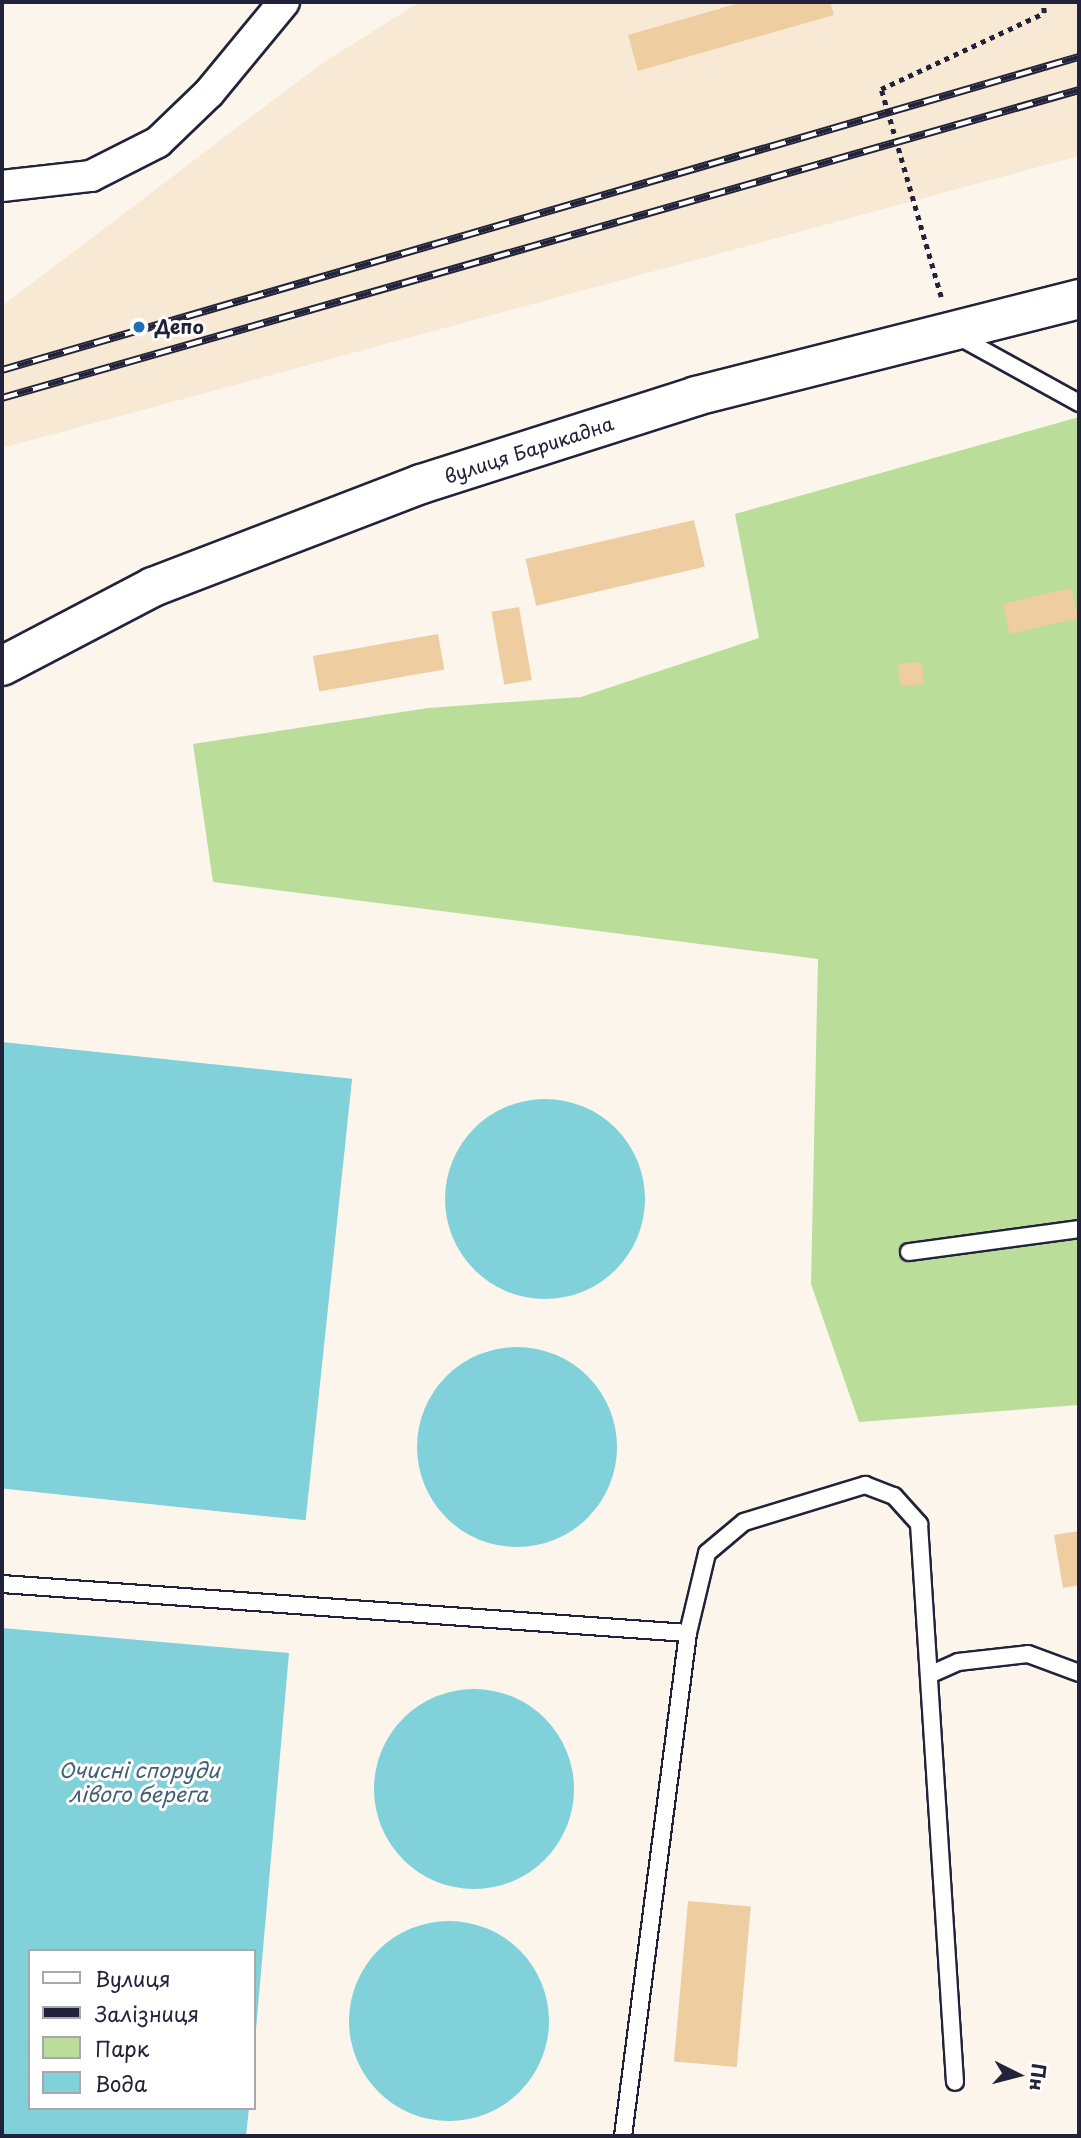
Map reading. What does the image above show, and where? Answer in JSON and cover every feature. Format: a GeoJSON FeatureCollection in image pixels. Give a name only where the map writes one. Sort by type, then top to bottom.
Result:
{"type":"FeatureCollection","features":[{"type":"Feature","properties":{"kind":"main road","name":"вулиця Барикадна"},"geometry":{"type":"LineString","coordinates":[[2,666],[153,587],[421,485],[696,396],[1079,299]]}},
{"type":"Feature","properties":{"kind":"street"},"geometry":{"type":"LineString","coordinates":[[2,186],[91,176],[158,142],[209,93],[284,2]]}},
{"type":"Feature","properties":{"kind":"lane"},"geometry":{"type":"LineString","coordinates":[[952,332],[1079,403]]}},
{"type":"Feature","properties":{"kind":"lane"},"geometry":{"type":"LineString","coordinates":[[909,1252],[1079,1229]]}},
{"type":"Feature","properties":{"kind":"lane"},"geometry":{"type":"LineString","coordinates":[[623,2136],[688,1633],[707,1553],[744,1522],[865,1485],[894,1496],[919,1524],[955,2082]]}},
{"type":"Feature","properties":{"kind":"lane"},"geometry":{"type":"LineString","coordinates":[[2,1584],[688,1633]]}},
{"type":"Feature","properties":{"kind":"lane"},"geometry":{"type":"LineString","coordinates":[[929,1675],[958,1662],[1028,1654],[1079,1673]]}},
{"type":"Feature","properties":{"kind":"path"},"geometry":{"type":"LineString","coordinates":[[952,332],[881,89],[1044,13],[1044,2]]}},
{"type":"Feature","properties":{"kind":"shaded area"},"geometry":{"type":"Polygon","coordinates":[[[420,2],[1079,2],[1079,156],[2,448],[2,306],[321,64],[420,2]]]}},
{"type":"Feature","properties":{"kind":"green space"},"geometry":{"type":"Polygon","coordinates":[[[1079,417],[1079,1405],[859,1422],[811,1284],[818,959],[213,882],[193,744],[428,708],[581,697],[759,638],[735,514],[1079,417]]]}},
{"type":"Feature","properties":{"kind":"water"},"geometry":{"type":"Polygon","coordinates":[[[2,1042],[352,1079],[306,1520],[2,1488],[2,1042]]]}},
{"type":"Feature","properties":{"kind":"water"},"geometry":{"type":"Polygon","coordinates":[[[545,1099],[583,1107],[616,1128],[637,1161],[645,1199],[637,1237],[616,1270],[583,1291],[545,1299],[507,1291],[474,1270],[453,1237],[445,1199],[453,1161],[474,1128],[507,1107],[545,1099]]]}},
{"type":"Feature","properties":{"kind":"water"},"geometry":{"type":"Polygon","coordinates":[[[517,1347],[555,1355],[588,1376],[609,1409],[617,1447],[609,1485],[588,1518],[555,1539],[517,1547],[479,1539],[446,1518],[425,1485],[417,1447],[425,1409],[446,1376],[479,1355],[517,1347]]]}},
{"type":"Feature","properties":{"kind":"water","name":"Очисні споруди лівого берега"},"geometry":{"type":"Polygon","coordinates":[[[2,1628],[289,1653],[256,2029],[256,1949],[28,1949],[28,2110],[249,2110],[246,2136],[2,2136],[2,1628]]]}},
{"type":"Feature","properties":{"kind":"water"},"geometry":{"type":"Polygon","coordinates":[[[474,1689],[512,1697],[545,1718],[566,1751],[574,1789],[566,1827],[545,1860],[512,1881],[474,1889],[436,1881],[403,1860],[382,1827],[374,1789],[382,1751],[403,1718],[436,1697],[474,1689]]]}},
{"type":"Feature","properties":{"kind":"water"},"geometry":{"type":"Polygon","coordinates":[[[449,1921],[487,1929],[520,1950],[541,1983],[549,2021],[541,2059],[520,2092],[487,2113],[449,2121],[411,2113],[378,2092],[357,2059],[349,2021],[357,1983],[378,1950],[411,1929],[449,1921]]]}},
{"type":"Feature","properties":{"kind":"building"},"geometry":{"type":"Polygon","coordinates":[[[743,2],[830,2],[834,15],[638,71],[628,35],[743,2]]]}},
{"type":"Feature","properties":{"kind":"building"},"geometry":{"type":"Polygon","coordinates":[[[694,520],[705,567],[536,606],[525,559],[694,520]]]}},
{"type":"Feature","properties":{"kind":"building"},"geometry":{"type":"Polygon","coordinates":[[[1071,588],[1078,618],[1010,634],[1003,604],[1071,588]]]}},
{"type":"Feature","properties":{"kind":"building"},"geometry":{"type":"Polygon","coordinates":[[[519,607],[532,680],[504,685],[491,612],[519,607]]]}},
{"type":"Feature","properties":{"kind":"building"},"geometry":{"type":"Polygon","coordinates":[[[438,634],[444,669],[319,692],[313,656],[438,634]]]}},
{"type":"Feature","properties":{"kind":"building"},"geometry":{"type":"Polygon","coordinates":[[[922,662],[924,684],[900,686],[898,664],[922,662]]]}},
{"type":"Feature","properties":{"kind":"building"},"geometry":{"type":"Polygon","coordinates":[[[1079,1531],[1079,1585],[1063,1588],[1054,1535],[1079,1531]]]}},
{"type":"Feature","properties":{"kind":"building"},"geometry":{"type":"Polygon","coordinates":[[[688,1901],[751,1906],[737,2067],[674,2061],[688,1901]]]}},
{"type":"Feature","properties":{"kind":"railway"},"geometry":{"type":"LineString","coordinates":[[2,370],[1079,57]]}},
{"type":"Feature","properties":{"kind":"railway"},"geometry":{"type":"LineString","coordinates":[[2,398],[1079,90]]}},
{"type":"Feature","properties":{"kind":"place","name":"Депо"},"geometry":{"type":"Point","coordinates":[139,327]}}]}
